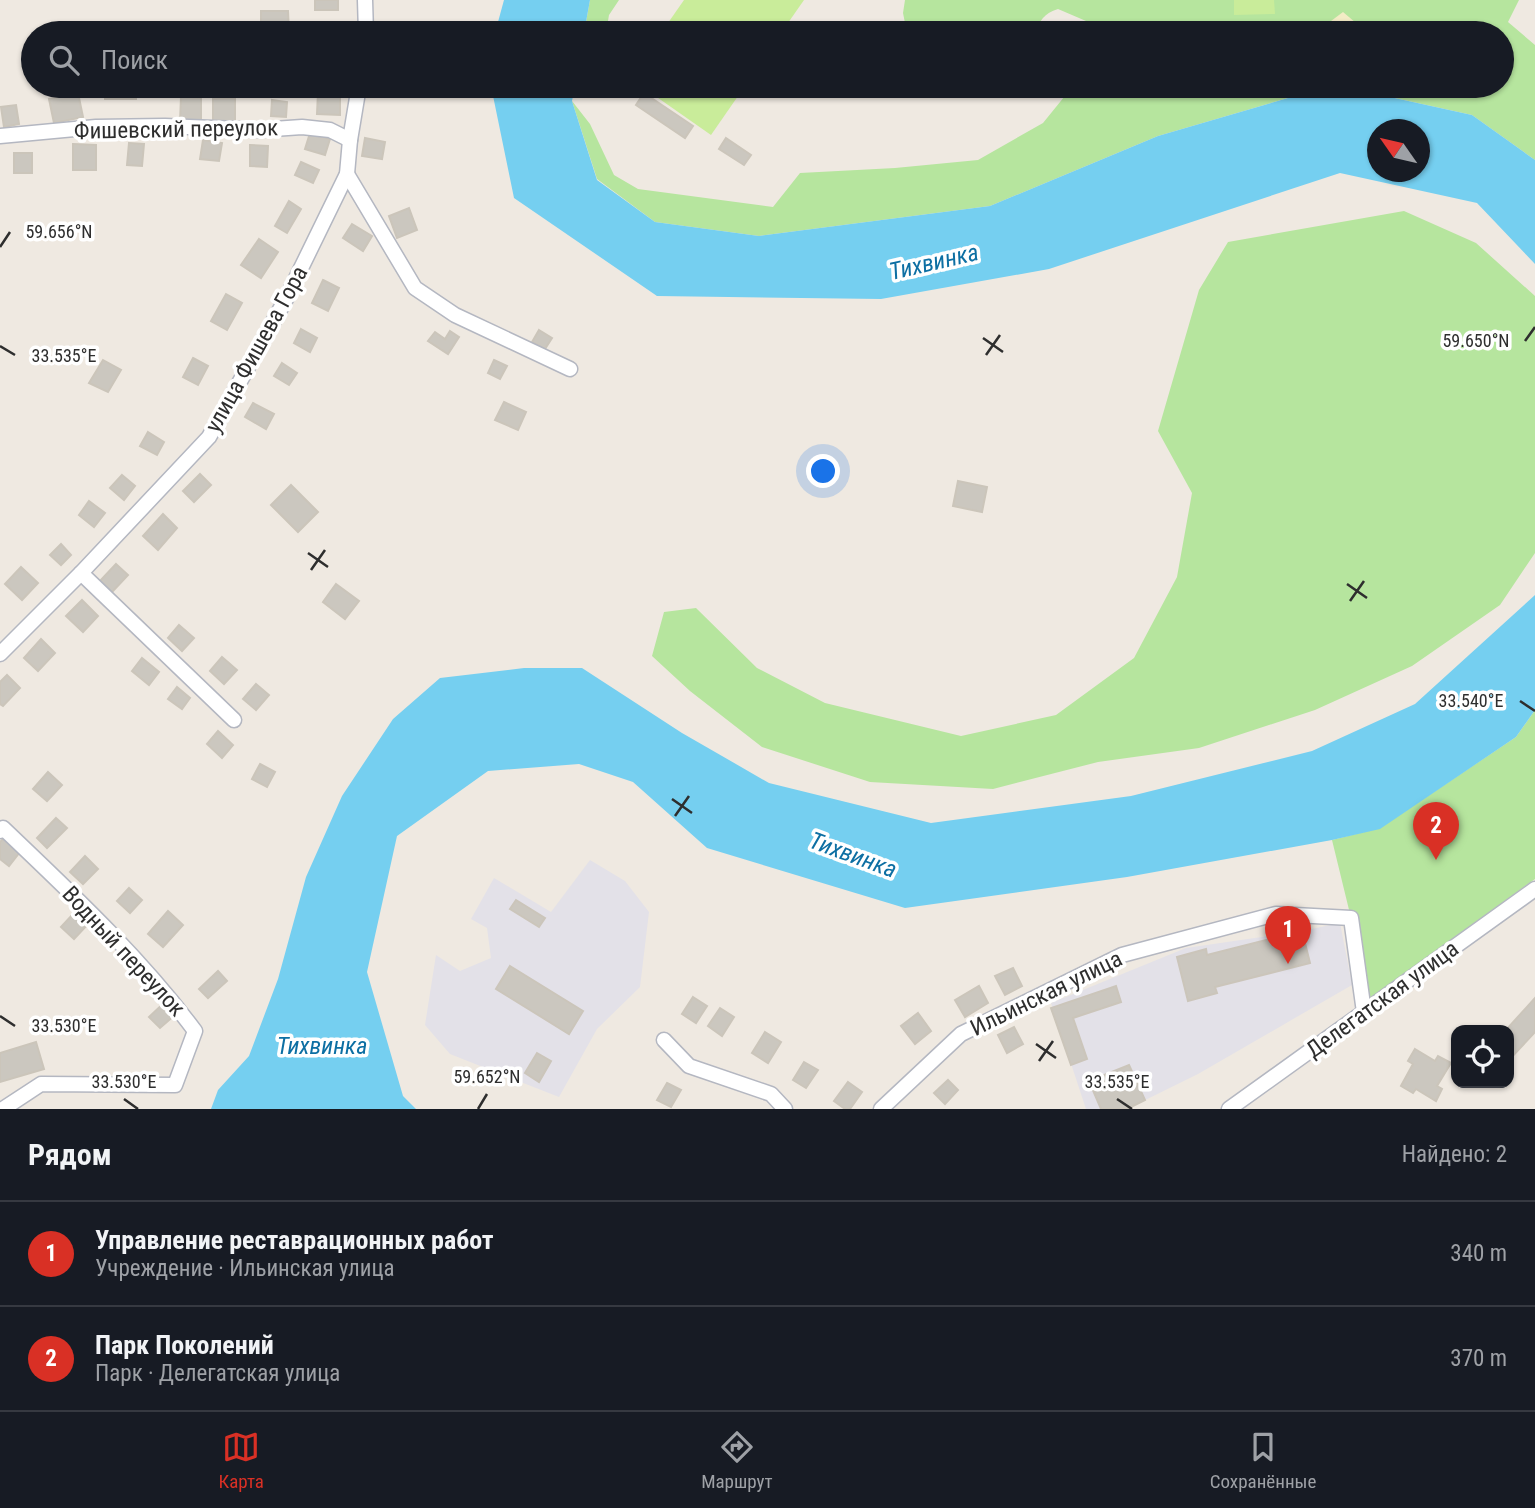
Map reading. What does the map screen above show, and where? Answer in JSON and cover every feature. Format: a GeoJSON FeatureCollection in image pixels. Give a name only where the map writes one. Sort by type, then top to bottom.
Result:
{"type":"FeatureCollection","features":[{"type":"Feature","properties":{"kind":"street"},"geometry":{"type":"LineString","coordinates":[[365,0],[366,21]]}},
{"type":"Feature","properties":{"kind":"street","name":"улица Фишева Гора"},"geometry":{"type":"LineString","coordinates":[[0,654],[81,573],[209,437],[287,297],[347,174],[349,140],[357,98]]}},
{"type":"Feature","properties":{"kind":"street","name":"Фишевский переулок"},"geometry":{"type":"LineString","coordinates":[[0,136],[96,127],[165,126],[259,130],[302,127],[330,130],[349,140]]}},
{"type":"Feature","properties":{"kind":"street"},"geometry":{"type":"LineString","coordinates":[[347,174],[415,288],[455,315],[570,369]]}},
{"type":"Feature","properties":{"kind":"street"},"geometry":{"type":"LineString","coordinates":[[81,573],[234,720]]}},
{"type":"Feature","properties":{"kind":"street","name":"Водный переулок"},"geometry":{"type":"LineString","coordinates":[[0,831],[3,828],[75,897],[140,964],[195,1031],[175,1085],[41,1084],[3,1109]]}},
{"type":"Feature","properties":{"kind":"street","name":"Делегатская улица"},"geometry":{"type":"LineString","coordinates":[[1229,1109],[1535,889]]}},
{"type":"Feature","properties":{"kind":"street","name":"Ильинская улица"},"geometry":{"type":"LineString","coordinates":[[881,1109],[961,1034],[1122,955],[1276,914],[1351,918],[1364,1012]]}},
{"type":"Feature","properties":{"kind":"street"},"geometry":{"type":"LineString","coordinates":[[664,1040],[689,1066],[771,1094],[785,1109]]}},
{"type":"Feature","properties":{"kind":"shaded area"},"geometry":{"type":"Polygon","coordinates":[[[590,860],[625,881],[649,912],[640,987],[597,1029],[559,1097],[450,1054],[425,1025],[436,955],[460,971],[491,958],[487,928],[471,919],[494,878],[551,912],[590,860]]]}},
{"type":"Feature","properties":{"kind":"shaded area"},"geometry":{"type":"Polygon","coordinates":[[[1340,923],[1352,985],[1198,1074],[1127,1109],[1086,1109],[1051,1003],[1186,948],[1340,923]]]}},
{"type":"Feature","properties":{"kind":"green space"},"geometry":{"type":"Polygon","coordinates":[[[590,0],[619,0],[608,21],[586,21],[590,0]]]}},
{"type":"Feature","properties":{"kind":"green space"},"geometry":{"type":"Polygon","coordinates":[[[684,0],[804,0],[789,21],[669,21],[684,0]]]}},
{"type":"Feature","properties":{"kind":"green space"},"geometry":{"type":"Polygon","coordinates":[[[905,0],[1519,0],[1508,21],[1086,21],[1058,9],[1041,21],[905,21],[905,0]]]}},
{"type":"Feature","properties":{"kind":"green space"},"geometry":{"type":"Polygon","coordinates":[[[1234,0],[1274,0],[1275,14],[1234,15],[1234,0]]]}},
{"type":"Feature","properties":{"kind":"green space"},"geometry":{"type":"Polygon","coordinates":[[[1514,27],[1535,45],[1535,160],[1472,115],[1395,98],[1514,98],[1514,27]]]}},
{"type":"Feature","properties":{"kind":"green space"},"geometry":{"type":"Polygon","coordinates":[[[658,98],[737,98],[711,135],[658,98]]]}},
{"type":"Feature","properties":{"kind":"green space"},"geometry":{"type":"Polygon","coordinates":[[[1063,98],[1288,98],[1158,136],[990,206],[759,236],[655,222],[597,179],[572,101],[590,124],[614,175],[638,189],[773,207],[800,173],[978,160],[1043,123],[1063,98]]]}},
{"type":"Feature","properties":{"kind":"green space"},"geometry":{"type":"Polygon","coordinates":[[[1404,211],[1476,243],[1535,296],[1535,553],[1500,605],[1412,666],[1315,710],[1199,748],[1098,762],[993,789],[870,782],[762,747],[690,691],[652,656],[664,612],[696,608],[757,668],[825,703],[961,736],[1056,715],[1134,658],[1177,577],[1192,493],[1158,431],[1199,290],[1228,242],[1404,211]]]}},
{"type":"Feature","properties":{"kind":"green space"},"geometry":{"type":"Polygon","coordinates":[[[1535,710],[1535,879],[1362,1005],[1351,918],[1332,840],[1380,828],[1516,737],[1535,710]]]}},
{"type":"Feature","properties":{"kind":"sand"},"geometry":{"type":"Polygon","coordinates":[[[1343,12],[1354,21],[1331,21],[1343,12]]]}},
{"type":"Feature","properties":{"kind":"water"},"geometry":{"type":"Polygon","coordinates":[[[504,0],[590,0],[586,21],[498,21],[504,0]]]}},
{"type":"Feature","properties":{"kind":"water","name":"Тихвинка"},"geometry":{"type":"Polygon","coordinates":[[[493,98],[573,98],[597,180],[655,222],[759,236],[990,206],[1158,136],[1288,98],[1395,98],[1472,115],[1535,160],[1535,264],[1477,203],[1381,182],[1430,182],[1430,119],[1367,119],[1367,179],[1340,173],[1049,269],[881,299],[657,296],[514,198],[493,98]]]}},
{"type":"Feature","properties":{"kind":"water","name":"Тихвинка"},"geometry":{"type":"Polygon","coordinates":[[[1535,595],[1535,710],[1516,737],[1380,829],[1127,877],[905,908],[707,848],[633,782],[579,764],[488,771],[397,836],[367,972],[403,1096],[416,1109],[211,1109],[218,1090],[249,1056],[278,979],[306,877],[342,796],[393,719],[440,678],[524,668],[582,668],[682,733],[769,783],[931,823],[1131,796],[1312,751],[1415,704],[1535,595]]]}},
{"type":"Feature","properties":{"kind":"building"},"geometry":{"type":"Polygon","coordinates":[[[315,0],[338,0],[338,10],[315,10],[315,0]]]}},
{"type":"Feature","properties":{"kind":"building"},"geometry":{"type":"Polygon","coordinates":[[[261,11],[288,11],[288,21],[261,21],[261,11]]]}},
{"type":"Feature","properties":{"kind":"building"},"geometry":{"type":"Polygon","coordinates":[[[79,98],[83,117],[54,123],[49,99],[79,98]]]}},
{"type":"Feature","properties":{"kind":"building"},"geometry":{"type":"Polygon","coordinates":[[[105,98],[136,98],[136,99],[105,98]]]}},
{"type":"Feature","properties":{"kind":"building"},"geometry":{"type":"Polygon","coordinates":[[[181,98],[201,98],[201,122],[180,122],[181,98]]]}},
{"type":"Feature","properties":{"kind":"building"},"geometry":{"type":"Polygon","coordinates":[[[235,98],[235,123],[213,123],[213,99],[235,98]]]}},
{"type":"Feature","properties":{"kind":"building"},"geometry":{"type":"Polygon","coordinates":[[[318,98],[340,98],[340,115],[317,114],[318,98]]]}},
{"type":"Feature","properties":{"kind":"building"},"geometry":{"type":"Polygon","coordinates":[[[641,98],[651,98],[693,126],[685,138],[636,105],[641,98]]]}},
{"type":"Feature","properties":{"kind":"building"},"geometry":{"type":"Polygon","coordinates":[[[272,100],[287,102],[286,117],[271,116],[272,100]]]}},
{"type":"Feature","properties":{"kind":"building"},"geometry":{"type":"Polygon","coordinates":[[[16,105],[19,124],[4,127],[1,107],[16,105]]]}},
{"type":"Feature","properties":{"kind":"building"},"geometry":{"type":"Polygon","coordinates":[[[310,133],[330,139],[325,155],[305,149],[310,133]]]}},
{"type":"Feature","properties":{"kind":"building"},"geometry":{"type":"Polygon","coordinates":[[[365,138],[385,142],[382,159],[362,156],[365,138]]]}},
{"type":"Feature","properties":{"kind":"building"},"geometry":{"type":"Polygon","coordinates":[[[726,138],[751,155],[744,165],[719,149],[726,138]]]}},
{"type":"Feature","properties":{"kind":"building"},"geometry":{"type":"Polygon","coordinates":[[[203,140],[222,143],[219,161],[200,159],[203,140]]]}},
{"type":"Feature","properties":{"kind":"building"},"geometry":{"type":"Polygon","coordinates":[[[129,143],[144,144],[142,166],[127,165],[129,143]]]}},
{"type":"Feature","properties":{"kind":"building"},"geometry":{"type":"Polygon","coordinates":[[[73,144],[96,145],[96,170],[73,170],[73,144]]]}},
{"type":"Feature","properties":{"kind":"building"},"geometry":{"type":"Polygon","coordinates":[[[250,145],[268,146],[267,167],[250,166],[250,145]]]}},
{"type":"Feature","properties":{"kind":"building"},"geometry":{"type":"Polygon","coordinates":[[[14,153],[32,153],[32,173],[14,173],[14,153]]]}},
{"type":"Feature","properties":{"kind":"building"},"geometry":{"type":"Polygon","coordinates":[[[301,162],[319,170],[313,183],[295,175],[301,162]]]}},
{"type":"Feature","properties":{"kind":"building"},"geometry":{"type":"Polygon","coordinates":[[[289,201],[301,209],[287,233],[275,226],[289,201]]]}},
{"type":"Feature","properties":{"kind":"building"},"geometry":{"type":"Polygon","coordinates":[[[409,208],[417,230],[397,238],[389,216],[409,208]]]}},
{"type":"Feature","properties":{"kind":"building"},"geometry":{"type":"Polygon","coordinates":[[[352,224],[372,236],[363,251],[343,238],[352,224]]]}},
{"type":"Feature","properties":{"kind":"building"},"geometry":{"type":"Polygon","coordinates":[[[259,239],[278,252],[261,278],[241,265],[259,239]]]}},
{"type":"Feature","properties":{"kind":"building"},"geometry":{"type":"Polygon","coordinates":[[[323,280],[339,288],[328,311],[312,303],[323,280]]]}},
{"type":"Feature","properties":{"kind":"building"},"geometry":{"type":"Polygon","coordinates":[[[226,294],[242,303],[227,330],[211,321],[226,294]]]}},
{"type":"Feature","properties":{"kind":"building"},"geometry":{"type":"Polygon","coordinates":[[[301,329],[317,338],[310,352],[294,343],[301,329]]]}},
{"type":"Feature","properties":{"kind":"building"},"geometry":{"type":"Polygon","coordinates":[[[539,330],[552,338],[545,349],[532,342],[539,330]]]}},
{"type":"Feature","properties":{"kind":"building"},"geometry":{"type":"Polygon","coordinates":[[[450,331],[459,337],[448,354],[428,341],[435,332],[445,339],[450,331]]]}},
{"type":"Feature","properties":{"kind":"building"},"geometry":{"type":"Polygon","coordinates":[[[193,358],[208,366],[198,385],[183,377],[193,358]]]}},
{"type":"Feature","properties":{"kind":"building"},"geometry":{"type":"Polygon","coordinates":[[[103,360],[121,370],[108,392],[89,383],[103,360]]]}},
{"type":"Feature","properties":{"kind":"building"},"geometry":{"type":"Polygon","coordinates":[[[494,360],[507,366],[500,379],[488,373],[494,360]]]}},
{"type":"Feature","properties":{"kind":"building"},"geometry":{"type":"Polygon","coordinates":[[[282,363],[297,373],[289,385],[274,376],[282,363]]]}},
{"type":"Feature","properties":{"kind":"building"},"geometry":{"type":"Polygon","coordinates":[[[504,402],[526,412],[518,430],[495,420],[504,402]]]}},
{"type":"Feature","properties":{"kind":"building"},"geometry":{"type":"Polygon","coordinates":[[[253,403],[274,414],[266,429],[245,417],[253,403]]]}},
{"type":"Feature","properties":{"kind":"building"},"geometry":{"type":"Polygon","coordinates":[[[148,432],[164,442],[157,455],[140,446],[148,432]]]}},
{"type":"Feature","properties":{"kind":"building"},"geometry":{"type":"Polygon","coordinates":[[[200,474],[211,485],[194,502],[183,491],[200,474]]]}},
{"type":"Feature","properties":{"kind":"building"},"geometry":{"type":"Polygon","coordinates":[[[122,475],[135,486],[124,500],[110,488],[122,475]]]}},
{"type":"Feature","properties":{"kind":"building"},"geometry":{"type":"Polygon","coordinates":[[[958,481],[987,487],[982,512],[953,506],[958,481]]]}},
{"type":"Feature","properties":{"kind":"building"},"geometry":{"type":"Polygon","coordinates":[[[291,485],[318,512],[298,532],[271,505],[291,485]]]}},
{"type":"Feature","properties":{"kind":"building"},"geometry":{"type":"Polygon","coordinates":[[[89,501],[105,513],[94,527],[79,515],[89,501]]]}},
{"type":"Feature","properties":{"kind":"building"},"geometry":{"type":"Polygon","coordinates":[[[163,514],[177,528],[158,550],[143,536],[163,514]]]}},
{"type":"Feature","properties":{"kind":"building"},"geometry":{"type":"Polygon","coordinates":[[[61,544],[71,555],[61,565],[50,555],[61,544]]]}},
{"type":"Feature","properties":{"kind":"building"},"geometry":{"type":"Polygon","coordinates":[[[116,564],[128,575],[112,592],[100,581],[116,564]]]}},
{"type":"Feature","properties":{"kind":"building"},"geometry":{"type":"Polygon","coordinates":[[[21,567],[38,583],[22,600],[5,584],[21,567]]]}},
{"type":"Feature","properties":{"kind":"building"},"geometry":{"type":"Polygon","coordinates":[[[336,584],[359,601],[345,619],[323,602],[336,584]]]}},
{"type":"Feature","properties":{"kind":"building"},"geometry":{"type":"Polygon","coordinates":[[[82,600],[98,616],[83,632],[66,616],[82,600]]]}},
{"type":"Feature","properties":{"kind":"building"},"geometry":{"type":"Polygon","coordinates":[[[179,625],[194,638],[182,651],[168,638],[179,625]]]}},
{"type":"Feature","properties":{"kind":"building"},"geometry":{"type":"Polygon","coordinates":[[[41,639],[55,653],[38,671],[24,658],[41,639]]]}},
{"type":"Feature","properties":{"kind":"building"},"geometry":{"type":"Polygon","coordinates":[[[222,657],[237,670],[224,684],[210,671],[222,657]]]}},
{"type":"Feature","properties":{"kind":"building"},"geometry":{"type":"Polygon","coordinates":[[[142,658],[159,672],[149,685],[132,671],[142,658]]]}},
{"type":"Feature","properties":{"kind":"building"},"geometry":{"type":"Polygon","coordinates":[[[7,675],[20,688],[3,706],[0,704],[0,682],[7,675]]]}},
{"type":"Feature","properties":{"kind":"building"},"geometry":{"type":"Polygon","coordinates":[[[256,684],[269,695],[256,710],[243,699],[256,684]]]}},
{"type":"Feature","properties":{"kind":"building"},"geometry":{"type":"Polygon","coordinates":[[[177,687],[190,698],[182,709],[168,699],[177,687]]]}},
{"type":"Feature","properties":{"kind":"building"},"geometry":{"type":"Polygon","coordinates":[[[218,731],[233,745],[222,758],[207,744],[218,731]]]}},
{"type":"Feature","properties":{"kind":"building"},"geometry":{"type":"Polygon","coordinates":[[[260,764],[275,772],[267,787],[252,779],[260,764]]]}},
{"type":"Feature","properties":{"kind":"building"},"geometry":{"type":"Polygon","coordinates":[[[48,772],[62,785],[47,801],[33,789],[48,772]]]}},
{"type":"Feature","properties":{"kind":"building"},"geometry":{"type":"Polygon","coordinates":[[[56,818],[67,828],[47,848],[37,838],[56,818]]]}},
{"type":"Feature","properties":{"kind":"building"},"geometry":{"type":"Polygon","coordinates":[[[4,838],[20,852],[9,866],[0,859],[0,842],[4,838]]]}},
{"type":"Feature","properties":{"kind":"building"},"geometry":{"type":"Polygon","coordinates":[[[85,856],[98,869],[83,884],[70,872],[85,856]]]}},
{"type":"Feature","properties":{"kind":"building"},"geometry":{"type":"Polygon","coordinates":[[[129,888],[142,900],[130,913],[117,901],[129,888]]]}},
{"type":"Feature","properties":{"kind":"building"},"geometry":{"type":"Polygon","coordinates":[[[516,900],[545,918],[539,927],[510,909],[516,900]]]}},
{"type":"Feature","properties":{"kind":"building"},"geometry":{"type":"Polygon","coordinates":[[[168,911],[183,925],[163,947],[148,934],[168,911]]]}},
{"type":"Feature","properties":{"kind":"building"},"geometry":{"type":"Polygon","coordinates":[[[75,912],[88,924],[74,939],[61,927],[75,912]]]}},
{"type":"Feature","properties":{"kind":"building"},"geometry":{"type":"Polygon","coordinates":[[[1302,931],[1310,963],[1215,987],[1217,993],[1188,1001],[1177,957],[1206,949],[1207,955],[1302,931]]]}},
{"type":"Feature","properties":{"kind":"building"},"geometry":{"type":"Polygon","coordinates":[[[510,966],[583,1011],[569,1034],[496,989],[510,966]]]}},
{"type":"Feature","properties":{"kind":"building"},"geometry":{"type":"Polygon","coordinates":[[[1013,968],[1022,986],[1005,995],[995,976],[1013,968]]]}},
{"type":"Feature","properties":{"kind":"building"},"geometry":{"type":"Polygon","coordinates":[[[218,971],[227,981],[208,998],[199,989],[218,971]]]}},
{"type":"Feature","properties":{"kind":"building"},"geometry":{"type":"Polygon","coordinates":[[[979,986],[988,1003],[965,1017],[955,1000],[979,986]]]}},
{"type":"Feature","properties":{"kind":"building"},"geometry":{"type":"Polygon","coordinates":[[[1116,986],[1121,1002],[1073,1018],[1087,1059],[1071,1065],[1051,1008],[1116,986]]]}},
{"type":"Feature","properties":{"kind":"building"},"geometry":{"type":"Polygon","coordinates":[[[693,997],[707,1006],[696,1023],[682,1014],[693,997]]]}},
{"type":"Feature","properties":{"kind":"building"},"geometry":{"type":"Polygon","coordinates":[[[1535,998],[1535,1032],[1514,1055],[1514,1025],[1511,1025],[1535,998]]]}},
{"type":"Feature","properties":{"kind":"building"},"geometry":{"type":"Polygon","coordinates":[[[165,1002],[176,1014],[160,1028],[149,1017],[165,1002]]]}},
{"type":"Feature","properties":{"kind":"building"},"geometry":{"type":"Polygon","coordinates":[[[720,1008],[734,1017],[722,1036],[708,1026],[720,1008]]]}},
{"type":"Feature","properties":{"kind":"building"},"geometry":{"type":"Polygon","coordinates":[[[918,1013],[931,1031],[915,1044],[901,1026],[918,1013]]]}},
{"type":"Feature","properties":{"kind":"building"},"geometry":{"type":"Polygon","coordinates":[[[1014,1027],[1023,1044],[1007,1053],[998,1035],[1014,1027]]]}},
{"type":"Feature","properties":{"kind":"building"},"geometry":{"type":"Polygon","coordinates":[[[765,1032],[781,1042],[768,1063],[752,1053],[765,1032]]]}},
{"type":"Feature","properties":{"kind":"building"},"geometry":{"type":"Polygon","coordinates":[[[36,1042],[44,1069],[0,1082],[0,1053],[36,1042]]]}},
{"type":"Feature","properties":{"kind":"building"},"geometry":{"type":"Polygon","coordinates":[[[1415,1049],[1435,1061],[1438,1056],[1451,1063],[1437,1086],[1442,1089],[1436,1101],[1416,1089],[1413,1093],[1401,1086],[1413,1064],[1408,1061],[1415,1049]]]}},
{"type":"Feature","properties":{"kind":"building"},"geometry":{"type":"Polygon","coordinates":[[[537,1053],[551,1061],[539,1082],[525,1073],[537,1053]]]}},
{"type":"Feature","properties":{"kind":"building"},"geometry":{"type":"Polygon","coordinates":[[[804,1062],[818,1070],[806,1088],[793,1080],[804,1062]]]}},
{"type":"Feature","properties":{"kind":"building"},"geometry":{"type":"Polygon","coordinates":[[[1129,1065],[1145,1100],[1127,1109],[1101,1109],[1089,1081],[1129,1065]]]}},
{"type":"Feature","properties":{"kind":"building"},"geometry":{"type":"Polygon","coordinates":[[[948,1080],[958,1090],[945,1104],[934,1093],[948,1080]]]}},
{"type":"Feature","properties":{"kind":"building"},"geometry":{"type":"Polygon","coordinates":[[[848,1082],[862,1092],[850,1109],[845,1109],[834,1101],[848,1082]]]}},
{"type":"Feature","properties":{"kind":"building"},"geometry":{"type":"Polygon","coordinates":[[[667,1083],[681,1090],[671,1107],[657,1100],[667,1083]]]}},
{"type":"Feature","properties":{"kind":"place","name":"Парк Поколений"},"geometry":{"type":"Point","coordinates":[1436,860]}},
{"type":"Feature","properties":{"kind":"place","name":"Управление реставрационных работ"},"geometry":{"type":"Point","coordinates":[1288,964]}}]}
